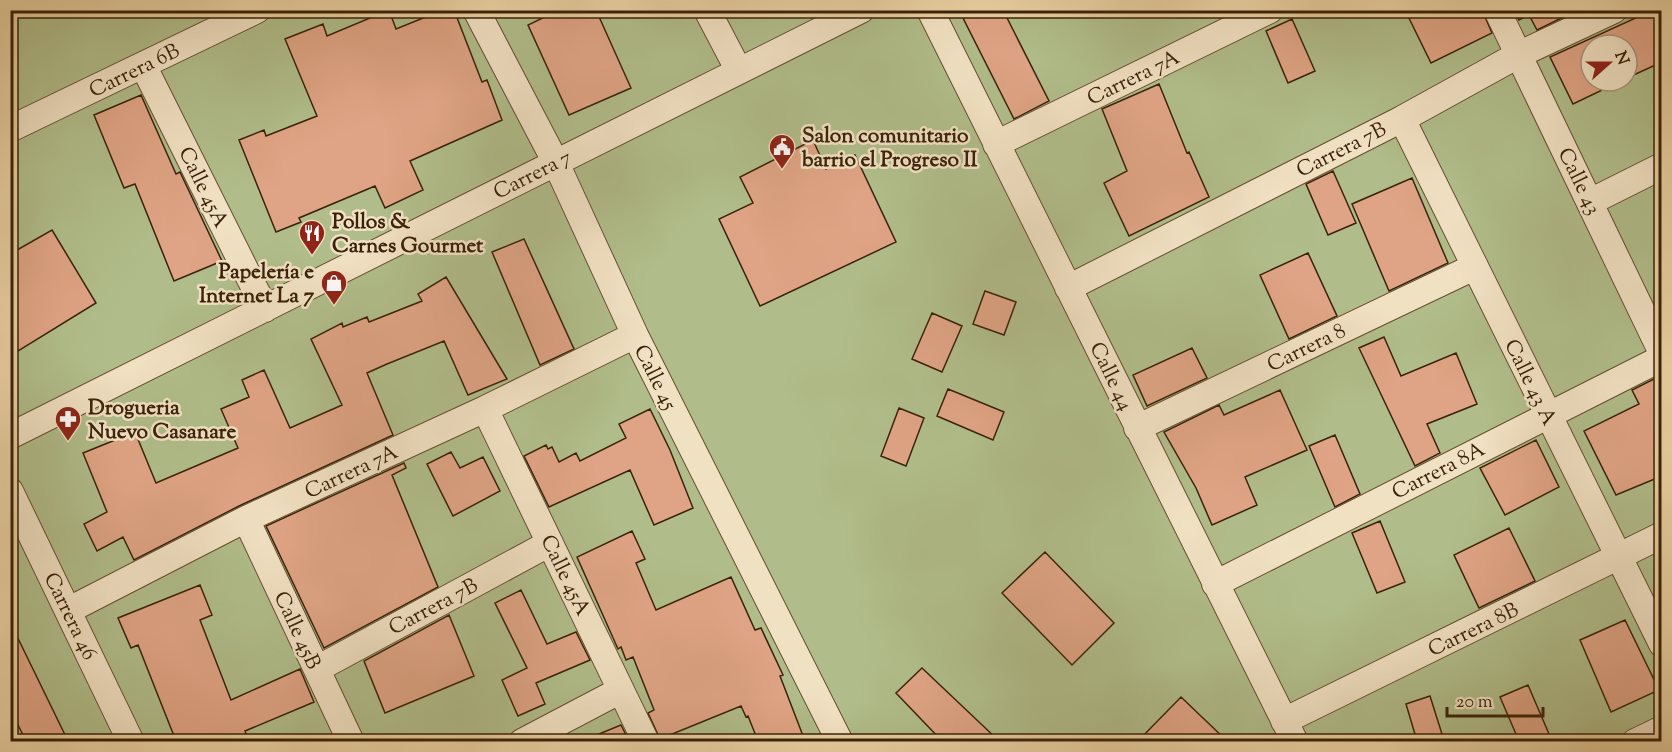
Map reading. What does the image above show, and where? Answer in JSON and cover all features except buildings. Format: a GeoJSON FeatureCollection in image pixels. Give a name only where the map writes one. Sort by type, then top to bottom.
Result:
{"type":"FeatureCollection","features":[{"type":"Feature","properties":{"kind":"street","name":"Carrera 6B"},"geometry":{"type":"LineString","coordinates":[[10,129],[257,10]]}},
{"type":"Feature","properties":{"kind":"street","name":"Calle 45"},"geometry":{"type":"LineString","coordinates":[[476,10],[556,163],[635,335],[840,741]]}},
{"type":"Feature","properties":{"kind":"street"},"geometry":{"type":"LineString","coordinates":[[706,10],[738,71]]}},
{"type":"Feature","properties":{"kind":"street","name":"Carrera 7"},"geometry":{"type":"LineString","coordinates":[[10,436],[861,10]]}},
{"type":"Feature","properties":{"kind":"street","name":"Calle 44"},"geometry":{"type":"LineString","coordinates":[[930,10],[1289,731]]}},
{"type":"Feature","properties":{"kind":"street","name":"Carrera 7A"},"geometry":{"type":"LineString","coordinates":[[996,144],[1270,10]]}},
{"type":"Feature","properties":{"kind":"street","name":"Calle 43"},"geometry":{"type":"LineString","coordinates":[[1497,10],[1662,353]]}},
{"type":"Feature","properties":{"kind":"street","name":"Carrera 7B"},"geometry":{"type":"LineString","coordinates":[[1068,288],[1402,119],[1518,56],[1614,10]]}},
{"type":"Feature","properties":{"kind":"street","name":"Calle 45A"},"geometry":{"type":"LineString","coordinates":[[143,65],[265,309]]}},
{"type":"Feature","properties":{"kind":"street","name":"Calle 43 A"},"geometry":{"type":"LineString","coordinates":[[1402,119],[1662,644]]}},
{"type":"Feature","properties":{"kind":"street"},"geometry":{"type":"LineString","coordinates":[[1590,202],[1662,166]]}},
{"type":"Feature","properties":{"kind":"street","name":"Carrera 8"},"geometry":{"type":"LineString","coordinates":[[1137,428],[1474,267]]}},
{"type":"Feature","properties":{"kind":"street","name":"Carrera 7A"},"geometry":{"type":"LineString","coordinates":[[69,610],[246,519],[484,409],[635,335]]}},
{"type":"Feature","properties":{"kind":"street","name":"Carrera 8A"},"geometry":{"type":"LineString","coordinates":[[1215,584],[1662,358]]}},
{"type":"Feature","properties":{"kind":"street","name":"Calle 45A"},"geometry":{"type":"LineString","coordinates":[[484,409],[646,741]]}},
{"type":"Feature","properties":{"kind":"street","name":"Carrera 46"},"geometry":{"type":"LineString","coordinates":[[10,491],[131,741]]}},
{"type":"Feature","properties":{"kind":"street","name":"Calle 45B"},"geometry":{"type":"LineString","coordinates":[[246,519],[351,741]]}},
{"type":"Feature","properties":{"kind":"street","name":"Carrera 8B"},"geometry":{"type":"LineString","coordinates":[[1289,731],[1662,536]]}},
{"type":"Feature","properties":{"kind":"street","name":"Carrera 7B"},"geometry":{"type":"LineString","coordinates":[[316,669],[550,543]]}},
{"type":"Feature","properties":{"kind":"street"},"geometry":{"type":"LineString","coordinates":[[522,741],[621,690]]}},
{"type":"Feature","properties":{"kind":"street"},"geometry":{"type":"LineString","coordinates":[[1635,741],[1662,729]]}},
{"type":"Feature","properties":{"kind":"green space"},"geometry":{"type":"Polygon","coordinates":[[[10,11],[1661,11],[1661,741],[11,741],[10,11]]]}},
{"type":"Feature","properties":{"kind":"place","name":"Salon comunitario barrio el Progreso II"},"geometry":{"type":"Point","coordinates":[782,170]}},
{"type":"Feature","properties":{"kind":"place","name":"Pollos & Carnes Gourmet"},"geometry":{"type":"Point","coordinates":[312,256]}},
{"type":"Feature","properties":{"kind":"place","name":"Papelería e Internet La 7"},"geometry":{"type":"Point","coordinates":[334,306]}},
{"type":"Feature","properties":{"kind":"place","name":"Drogueria Nuevo Casanare"},"geometry":{"type":"Point","coordinates":[68,442]}}]}
